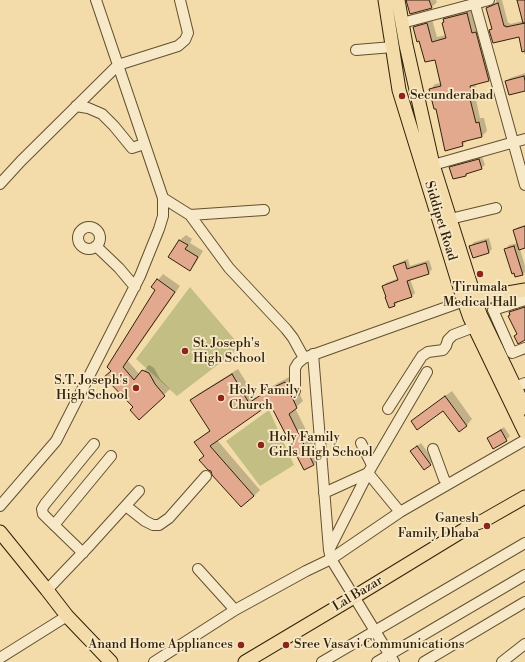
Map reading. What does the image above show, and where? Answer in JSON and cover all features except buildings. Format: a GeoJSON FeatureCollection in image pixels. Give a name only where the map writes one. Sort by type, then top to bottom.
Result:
{"type":"FeatureCollection","features":[{"type":"Feature","properties":{"kind":"main road","name":"Siddipet Road"},"geometry":{"type":"LineString","coordinates":[[385,0],[400,90],[469,300],[480,314],[520,385],[525,408]]}},
{"type":"Feature","properties":{"kind":"main road","name":"Siddipet Road"},"geometry":{"type":"LineString","coordinates":[[398,0],[432,165],[450,219],[474,327],[525,432]]}},
{"type":"Feature","properties":{"kind":"main road"},"geometry":{"type":"LineString","coordinates":[[469,300],[525,290]]}},
{"type":"Feature","properties":{"kind":"main road","name":"Lal Bazar"},"geometry":{"type":"LineString","coordinates":[[472,524],[479,515],[525,489]]}},
{"type":"Feature","properties":{"kind":"main road","name":"Lal Bazar"},"geometry":{"type":"LineString","coordinates":[[245,662],[472,524],[483,521],[525,497]]}},
{"type":"Feature","properties":{"kind":"main road"},"geometry":{"type":"LineString","coordinates":[[0,532],[67,616],[111,662]]}},
{"type":"Feature","properties":{"kind":"street"},"geometry":{"type":"LineString","coordinates":[[0,506],[56,441],[135,287],[160,229],[163,216],[163,198],[96,0]]}},
{"type":"Feature","properties":{"kind":"street"},"geometry":{"type":"LineString","coordinates":[[0,184],[21,161],[118,65],[178,46],[185,40],[188,33],[180,0]]}},
{"type":"Feature","properties":{"kind":"street"},"geometry":{"type":"LineString","coordinates":[[402,23],[489,0]]}},
{"type":"Feature","properties":{"kind":"street"},"geometry":{"type":"LineString","coordinates":[[475,4],[525,185]]}},
{"type":"Feature","properties":{"kind":"street"},"geometry":{"type":"LineString","coordinates":[[356,50],[392,47]]}},
{"type":"Feature","properties":{"kind":"street"},"geometry":{"type":"LineString","coordinates":[[76,106],[88,108],[102,114],[132,148],[144,144]]}},
{"type":"Feature","properties":{"kind":"street"},"geometry":{"type":"LineString","coordinates":[[432,165],[525,139]]}},
{"type":"Feature","properties":{"kind":"street"},"geometry":{"type":"LineString","coordinates":[[163,198],[190,215],[229,268],[286,329],[308,356],[330,554],[354,597],[392,658]]}},
{"type":"Feature","properties":{"kind":"street"},"geometry":{"type":"LineString","coordinates":[[450,219],[496,208]]}},
{"type":"Feature","properties":{"kind":"street"},"geometry":{"type":"LineString","coordinates":[[190,215],[264,210]]}},
{"type":"Feature","properties":{"kind":"street"},"geometry":{"type":"LineString","coordinates":[[96,246],[119,268],[135,287]]}},
{"type":"Feature","properties":{"kind":"street"},"geometry":{"type":"LineString","coordinates":[[295,390],[296,368],[298,362],[308,356],[469,300]]}},
{"type":"Feature","properties":{"kind":"street"},"geometry":{"type":"LineString","coordinates":[[525,300],[493,310],[512,353],[525,348]]}},
{"type":"Feature","properties":{"kind":"street"},"geometry":{"type":"LineString","coordinates":[[388,409],[422,356],[428,352],[443,350],[448,340],[453,335],[474,327]]}},
{"type":"Feature","properties":{"kind":"street"},"geometry":{"type":"LineString","coordinates":[[330,554],[370,469],[428,372]]}},
{"type":"Feature","properties":{"kind":"street"},"geometry":{"type":"LineString","coordinates":[[154,662],[235,610],[306,571],[330,554],[400,512],[525,440]]}},
{"type":"Feature","properties":{"kind":"street"},"geometry":{"type":"LineString","coordinates":[[361,443],[370,469],[400,512]]}},
{"type":"Feature","properties":{"kind":"street"},"geometry":{"type":"LineString","coordinates":[[83,553],[43,514],[42,509],[94,444]]}},
{"type":"Feature","properties":{"kind":"street"},"geometry":{"type":"LineString","coordinates":[[433,449],[444,479],[448,484]]}},
{"type":"Feature","properties":{"kind":"street"},"geometry":{"type":"LineString","coordinates":[[54,525],[111,456]]}},
{"type":"Feature","properties":{"kind":"street"},"geometry":{"type":"LineString","coordinates":[[324,493],[370,469]]}},
{"type":"Feature","properties":{"kind":"street"},"geometry":{"type":"LineString","coordinates":[[126,506],[145,521],[153,525],[158,525],[169,518],[206,476]]}},
{"type":"Feature","properties":{"kind":"street"},"geometry":{"type":"LineString","coordinates":[[47,590],[139,491]]}},
{"type":"Feature","properties":{"kind":"street"},"geometry":{"type":"LineString","coordinates":[[322,662],[525,543]]}},
{"type":"Feature","properties":{"kind":"street"},"geometry":{"type":"LineString","coordinates":[[198,569],[235,610]]}},
{"type":"Feature","properties":{"kind":"street"},"geometry":{"type":"LineString","coordinates":[[377,662],[392,658],[525,575]]}},
{"type":"Feature","properties":{"kind":"street"},"geometry":{"type":"LineString","coordinates":[[424,662],[525,602]]}},
{"type":"Feature","properties":{"kind":"street"},"geometry":{"type":"LineString","coordinates":[[0,658],[67,616]]}},
{"type":"Feature","properties":{"kind":"street"},"geometry":{"type":"LineString","coordinates":[[504,661],[525,644]]}},
{"type":"Feature","properties":{"kind":"shaded area"},"geometry":{"type":"Polygon","coordinates":[[[190,287],[241,347],[177,396],[136,359],[190,287]]]}},
{"type":"Feature","properties":{"kind":"shaded area"},"geometry":{"type":"Polygon","coordinates":[[[269,410],[294,465],[260,486],[226,441],[269,410]]]}},
{"type":"Feature","properties":{"kind":"place","name":"Secunderabad"},"geometry":{"type":"Point","coordinates":[402,96]}},
{"type":"Feature","properties":{"kind":"place","name":"Tirumala Medical Hall"},"geometry":{"type":"Point","coordinates":[480,274]}},
{"type":"Feature","properties":{"kind":"place","name":"St. Joseph's High School"},"geometry":{"type":"Point","coordinates":[185,351]}},
{"type":"Feature","properties":{"kind":"place","name":"S.T. Joseph's High School"},"geometry":{"type":"Point","coordinates":[136,388]}},
{"type":"Feature","properties":{"kind":"place","name":"Holy Family Church"},"geometry":{"type":"Point","coordinates":[221,398]}},
{"type":"Feature","properties":{"kind":"place","name":"Holy Family Girls High School"},"geometry":{"type":"Point","coordinates":[261,445]}},
{"type":"Feature","properties":{"kind":"place","name":"Ganesh Family Dhaba"},"geometry":{"type":"Point","coordinates":[487,526]}},
{"type":"Feature","properties":{"kind":"place","name":"Anand Home Appliances"},"geometry":{"type":"Point","coordinates":[241,645]}},
{"type":"Feature","properties":{"kind":"place","name":"Sree Vasavi Communications"},"geometry":{"type":"Point","coordinates":[286,645]}}]}
